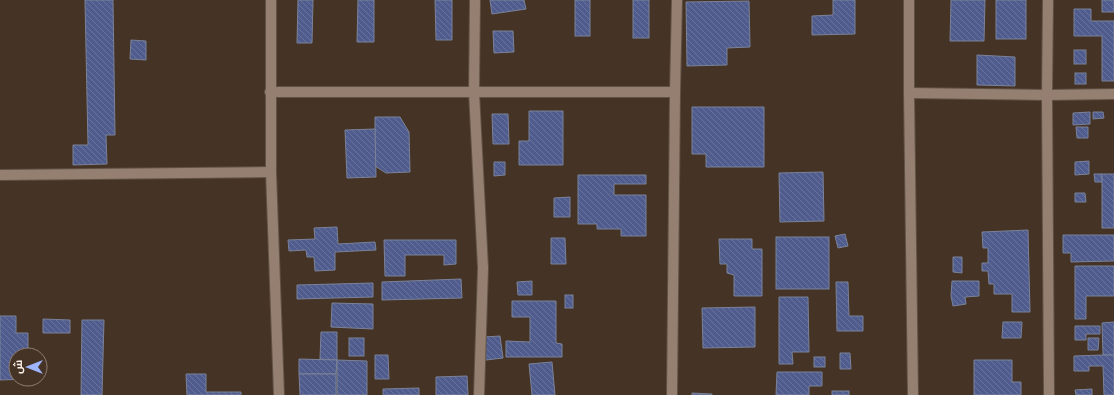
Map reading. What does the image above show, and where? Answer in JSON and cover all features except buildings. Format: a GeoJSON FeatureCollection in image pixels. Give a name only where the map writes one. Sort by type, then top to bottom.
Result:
{"type":"FeatureCollection","features":[{"type":"Feature","properties":{"kind":"street"},"geometry":{"type":"LineString","coordinates":[[271,0],[271,172],[279,395]]}},
{"type":"Feature","properties":{"kind":"street"},"geometry":{"type":"LineString","coordinates":[[475,0],[474,92],[482,268],[479,395]]}},
{"type":"Feature","properties":{"kind":"street"},"geometry":{"type":"LineString","coordinates":[[672,395],[677,0]]}},
{"type":"Feature","properties":{"kind":"street"},"geometry":{"type":"LineString","coordinates":[[909,0],[913,395]]}},
{"type":"Feature","properties":{"kind":"street"},"geometry":{"type":"LineString","coordinates":[[1048,0],[1047,95],[1049,395]]}},
{"type":"Feature","properties":{"kind":"street"},"geometry":{"type":"LineString","coordinates":[[270,92],[675,92]]}},
{"type":"Feature","properties":{"kind":"street"},"geometry":{"type":"LineString","coordinates":[[909,93],[1047,95],[1114,94]]}},
{"type":"Feature","properties":{"kind":"street"},"geometry":{"type":"LineString","coordinates":[[0,175],[271,172]]}}]}
